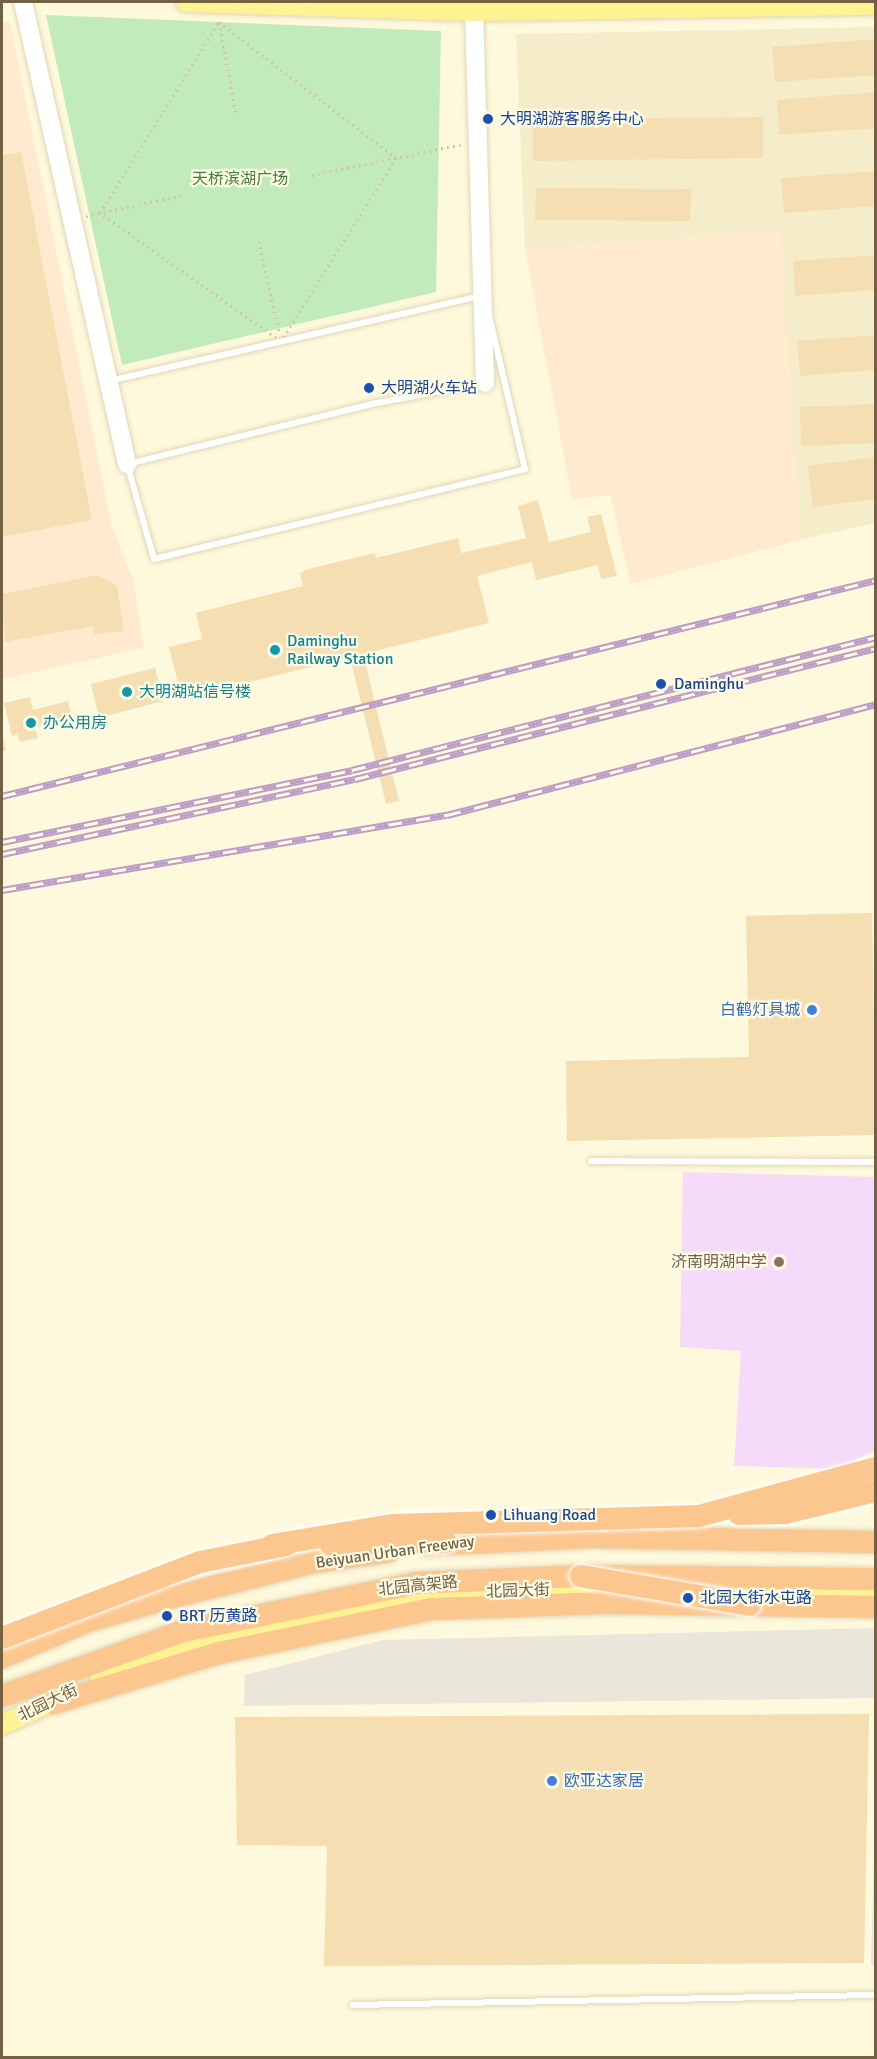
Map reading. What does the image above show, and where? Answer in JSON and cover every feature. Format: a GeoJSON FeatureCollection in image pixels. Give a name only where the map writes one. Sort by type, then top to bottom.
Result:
{"type":"FeatureCollection","features":[{"type":"Feature","properties":{"kind":"highway"},"geometry":{"type":"LineString","coordinates":[[699,1516],[876,1468]]}},
{"type":"Feature","properties":{"kind":"highway"},"geometry":{"type":"LineString","coordinates":[[2,1638],[200,1562],[272,1545],[393,1525],[785,1513],[876,1491]]}},
{"type":"Feature","properties":{"kind":"highway","name":"Beiyuan Urban Freeway"},"geometry":{"type":"LineString","coordinates":[[2,1655],[88,1621],[314,1562],[446,1542],[590,1537],[876,1542]]}},
{"type":"Feature","properties":{"kind":"highway"},"geometry":{"type":"LineString","coordinates":[[272,1545],[446,1542]]}},
{"type":"Feature","properties":{"kind":"highway"},"geometry":{"type":"LineString","coordinates":[[88,1621],[200,1562]]}},
{"type":"Feature","properties":{"kind":"highway"},"geometry":{"type":"LineString","coordinates":[[581,1576],[876,1579]]}},
{"type":"Feature","properties":{"kind":"highway"},"geometry":{"type":"LineString","coordinates":[[581,1576],[750,1605]]}},
{"type":"Feature","properties":{"kind":"highway","name":"北园高架路"},"geometry":{"type":"LineString","coordinates":[[2,1696],[173,1634],[266,1611],[417,1584],[581,1576]]}},
{"type":"Feature","properties":{"kind":"highway"},"geometry":{"type":"LineString","coordinates":[[54,1703],[219,1653],[432,1609],[750,1605],[876,1607]]}},
{"type":"Feature","properties":{"kind":"main road"},"geometry":{"type":"LineString","coordinates":[[186,2],[474,10],[876,5]]}},
{"type":"Feature","properties":{"kind":"main road"},"geometry":{"type":"LineString","coordinates":[[2,1655],[70,1623],[260,1565],[429,1536],[876,1531]]}},
{"type":"Feature","properties":{"kind":"main road","name":"北园大街"},"geometry":{"type":"LineString","coordinates":[[2,1725],[54,1703],[78,1687],[207,1642],[425,1597],[691,1588],[876,1592]]}},
{"type":"Feature","properties":{"kind":"street"},"geometry":{"type":"LineString","coordinates":[[23,2],[127,464]]}},
{"type":"Feature","properties":{"kind":"street"},"geometry":{"type":"LineString","coordinates":[[474,10],[485,383]]}},
{"type":"Feature","properties":{"kind":"lane"},"geometry":{"type":"LineString","coordinates":[[109,381],[481,295],[498,343],[525,469],[154,559],[127,464],[372,404],[485,383]]}},
{"type":"Feature","properties":{"kind":"lane"},"geometry":{"type":"LineString","coordinates":[[591,1161],[876,1162]]}},
{"type":"Feature","properties":{"kind":"lane"},"geometry":{"type":"LineString","coordinates":[[353,2005],[876,1995]]}},
{"type":"Feature","properties":{"kind":"path"},"geometry":{"type":"LineString","coordinates":[[99,213],[219,22]]}},
{"type":"Feature","properties":{"kind":"path"},"geometry":{"type":"LineString","coordinates":[[219,22],[396,158]]}},
{"type":"Feature","properties":{"kind":"path"},"geometry":{"type":"LineString","coordinates":[[219,22],[236,115]]}},
{"type":"Feature","properties":{"kind":"path"},"geometry":{"type":"LineString","coordinates":[[312,175],[477,141]]}},
{"type":"Feature","properties":{"kind":"path"},"geometry":{"type":"LineString","coordinates":[[281,341],[396,158]]}},
{"type":"Feature","properties":{"kind":"path"},"geometry":{"type":"LineString","coordinates":[[72,220],[184,195]]}},
{"type":"Feature","properties":{"kind":"path"},"geometry":{"type":"LineString","coordinates":[[99,213],[281,341]]}},
{"type":"Feature","properties":{"kind":"path"},"geometry":{"type":"LineString","coordinates":[[260,241],[281,341]]}},
{"type":"Feature","properties":{"kind":"shaded area"},"geometry":{"type":"Polygon","coordinates":[[[2,23],[10,23],[112,528],[133,579],[144,648],[2,679],[2,23]]]}},
{"type":"Feature","properties":{"kind":"shaded area"},"geometry":{"type":"Polygon","coordinates":[[[875,27],[875,523],[800,540],[779,231],[525,249],[516,34],[875,27]]]}},
{"type":"Feature","properties":{"kind":"shaded area"},"geometry":{"type":"Polygon","coordinates":[[[779,231],[800,540],[631,584],[610,495],[572,499],[525,249],[779,231]]]}},
{"type":"Feature","properties":{"kind":"shaded area","name":"济南明湖中学"},"geometry":{"type":"Polygon","coordinates":[[[683,1172],[875,1177],[875,1451],[838,1469],[734,1466],[741,1351],[680,1347],[683,1172]]]}},
{"type":"Feature","properties":{"kind":"shaded area"},"geometry":{"type":"Polygon","coordinates":[[[875,1628],[875,1698],[244,1706],[245,1675],[383,1640],[875,1628]]]}},
{"type":"Feature","properties":{"kind":"shaded area"},"geometry":{"type":"Polygon","coordinates":[[[875,1814],[876,1965],[871,1965],[875,1814]]]}},
{"type":"Feature","properties":{"kind":"green space","name":"天桥滨湖广场"},"geometry":{"type":"Polygon","coordinates":[[[46,15],[441,31],[436,292],[122,365],[46,15]]]}},
{"type":"Feature","properties":{"kind":"building"},"geometry":{"type":"Polygon","coordinates":[[[876,39],[876,75],[775,82],[772,47],[876,39]]]}},
{"type":"Feature","properties":{"kind":"building"},"geometry":{"type":"Polygon","coordinates":[[[876,92],[876,128],[779,135],[777,100],[876,92]]]}},
{"type":"Feature","properties":{"kind":"building"},"geometry":{"type":"Polygon","coordinates":[[[763,117],[763,158],[533,161],[533,119],[763,117]]]}},
{"type":"Feature","properties":{"kind":"building"},"geometry":{"type":"Polygon","coordinates":[[[21,152],[92,520],[2,537],[2,156],[21,152]]]}},
{"type":"Feature","properties":{"kind":"building"},"geometry":{"type":"Polygon","coordinates":[[[876,171],[876,206],[784,213],[781,178],[876,171]]]}},
{"type":"Feature","properties":{"kind":"building"},"geometry":{"type":"Polygon","coordinates":[[[536,188],[691,189],[690,221],[535,220],[536,188]]]}},
{"type":"Feature","properties":{"kind":"building"},"geometry":{"type":"Polygon","coordinates":[[[876,255],[876,290],[795,296],[793,261],[876,255]]]}},
{"type":"Feature","properties":{"kind":"building"},"geometry":{"type":"Polygon","coordinates":[[[876,335],[876,370],[800,376],[797,341],[876,335]]]}},
{"type":"Feature","properties":{"kind":"building"},"geometry":{"type":"Polygon","coordinates":[[[876,404],[876,443],[801,446],[800,407],[876,404]]]}},
{"type":"Feature","properties":{"kind":"building"},"geometry":{"type":"Polygon","coordinates":[[[876,457],[876,499],[813,507],[808,466],[876,457]]]}},
{"type":"Feature","properties":{"kind":"building","name":"Daminghu Railway Station"},"geometry":{"type":"Polygon","coordinates":[[[538,500],[549,542],[591,532],[587,517],[601,514],[617,576],[601,579],[598,565],[536,580],[532,562],[477,576],[489,623],[363,654],[399,801],[386,804],[350,657],[182,699],[169,647],[202,639],[196,613],[303,586],[300,573],[308,569],[375,553],[376,558],[458,538],[461,553],[526,538],[518,506],[538,500]]]}},
{"type":"Feature","properties":{"kind":"building"},"geometry":{"type":"Polygon","coordinates":[[[98,575],[117,586],[124,631],[94,634],[94,626],[5,642],[2,594],[98,575]]]}},
{"type":"Feature","properties":{"kind":"building","name":"大明湖站信号楼"},"geometry":{"type":"Polygon","coordinates":[[[155,668],[163,701],[99,718],[91,684],[155,668]]]}},
{"type":"Feature","properties":{"kind":"building","name":"办公用房"},"geometry":{"type":"Polygon","coordinates":[[[30,697],[33,710],[68,701],[72,718],[35,728],[38,738],[20,742],[17,734],[12,736],[4,703],[30,697]]]}},
{"type":"Feature","properties":{"kind":"building"},"geometry":{"type":"Polygon","coordinates":[[[2,733],[6,750],[2,752],[2,733]]]}},
{"type":"Feature","properties":{"kind":"building","name":"白鹤灯具城"},"geometry":{"type":"Polygon","coordinates":[[[872,913],[876,1135],[567,1141],[566,1061],[749,1057],[746,916],[872,913]]]}},
{"type":"Feature","properties":{"kind":"building","name":"欧亚达家居"},"geometry":{"type":"Polygon","coordinates":[[[869,1714],[864,1963],[324,1966],[327,1846],[237,1845],[235,1717],[869,1714]]]}},
{"type":"Feature","properties":{"kind":"railway"},"geometry":{"type":"LineString","coordinates":[[2,796],[876,580]]}},
{"type":"Feature","properties":{"kind":"railway"},"geometry":{"type":"LineString","coordinates":[[2,842],[352,770],[876,637]]}},
{"type":"Feature","properties":{"kind":"railway"},"geometry":{"type":"LineString","coordinates":[[2,854],[355,779],[876,648]]}},
{"type":"Feature","properties":{"kind":"railway"},"geometry":{"type":"LineString","coordinates":[[2,890],[447,815],[876,704]]}},
{"type":"Feature","properties":{"kind":"place","name":"大明湖游客服务中心"},"geometry":{"type":"Point","coordinates":[488,119]}},
{"type":"Feature","properties":{"kind":"place","name":"大明湖火车站"},"geometry":{"type":"Point","coordinates":[369,388]}},
{"type":"Feature","properties":{"kind":"place","name":"Daminghu Railway Station"},"geometry":{"type":"Point","coordinates":[275,650]}},
{"type":"Feature","properties":{"kind":"place","name":"Daminghu"},"geometry":{"type":"Point","coordinates":[661,684]}},
{"type":"Feature","properties":{"kind":"place","name":"大明湖站信号楼"},"geometry":{"type":"Point","coordinates":[127,692]}},
{"type":"Feature","properties":{"kind":"place","name":"办公用房"},"geometry":{"type":"Point","coordinates":[31,723]}},
{"type":"Feature","properties":{"kind":"place","name":"白鹤灯具城"},"geometry":{"type":"Point","coordinates":[812,1010]}},
{"type":"Feature","properties":{"kind":"place","name":"济南明湖中学"},"geometry":{"type":"Point","coordinates":[779,1262]}},
{"type":"Feature","properties":{"kind":"place","name":"Lihuang Road"},"geometry":{"type":"Point","coordinates":[491,1515]}},
{"type":"Feature","properties":{"kind":"place","name":"北园大街水屯路"},"geometry":{"type":"Point","coordinates":[688,1598]}},
{"type":"Feature","properties":{"kind":"place","name":"BRT 历黄路"},"geometry":{"type":"Point","coordinates":[167,1616]}},
{"type":"Feature","properties":{"kind":"place","name":"欧亚达家居"},"geometry":{"type":"Point","coordinates":[552,1781]}}]}
